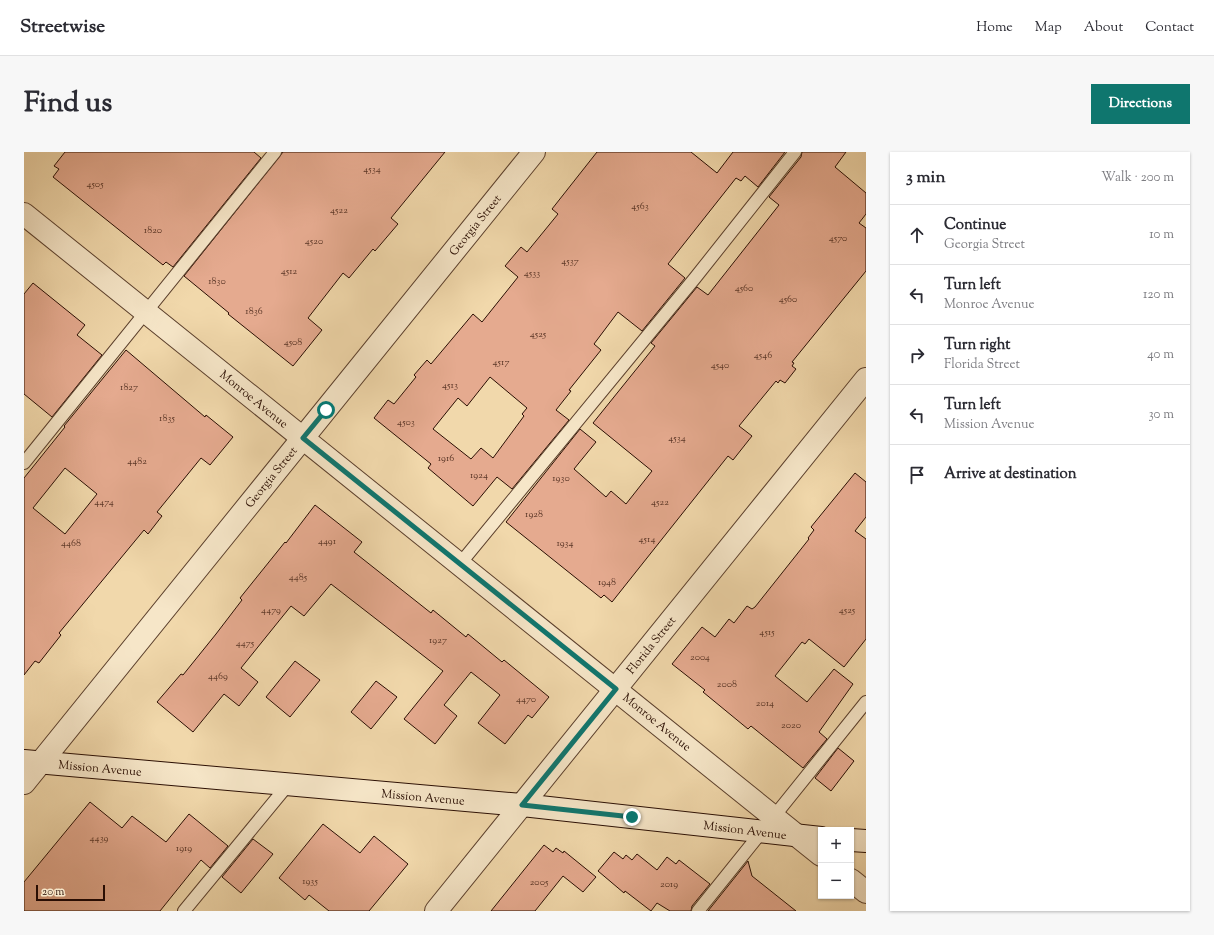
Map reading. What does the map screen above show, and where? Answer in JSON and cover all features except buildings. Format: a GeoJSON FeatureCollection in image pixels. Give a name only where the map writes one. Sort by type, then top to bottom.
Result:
{"type":"FeatureCollection","features":[{"type":"Feature","properties":{"kind":"street","name":"Georgia Street"},"geometry":{"type":"LineString","coordinates":[[24,783],[32,762],[303,438],[534,152]]}},
{"type":"Feature","properties":{"kind":"street","name":"Monroe Avenue"},"geometry":{"type":"LineString","coordinates":[[24,214],[616,689],[766,824]]}},
{"type":"Feature","properties":{"kind":"street","name":"Florida Street"},"geometry":{"type":"LineString","coordinates":[[436,911],[866,379]]}},
{"type":"Feature","properties":{"kind":"street","name":"Mission Avenue"},"geometry":{"type":"LineString","coordinates":[[32,762],[287,786],[766,824],[797,836],[818,838]]}},
{"type":"Feature","properties":{"kind":"street"},"geometry":{"type":"LineString","coordinates":[[797,836],[818,853]]}},
{"type":"Feature","properties":{"kind":"street"},"geometry":{"type":"LineString","coordinates":[[854,840],[866,841]]}},
{"type":"Feature","properties":{"kind":"street"},"geometry":{"type":"LineString","coordinates":[[854,882],[866,892]]}},
{"type":"Feature","properties":{"kind":"lane"},"geometry":{"type":"LineString","coordinates":[[24,463],[275,152]]}},
{"type":"Feature","properties":{"kind":"lane"},"geometry":{"type":"LineString","coordinates":[[459,564],[695,278],[795,152]]}},
{"type":"Feature","properties":{"kind":"lane"},"geometry":{"type":"LineString","coordinates":[[698,911],[766,824],[866,702]]}},
{"type":"Feature","properties":{"kind":"lane"},"geometry":{"type":"LineString","coordinates":[[184,911],[287,786]]}},
{"type":"Feature","properties":{"kind":"route"},"geometry":{"type":"LineString","coordinates":[[326,410],[303,438],[616,689],[522,805],[632,817]]}}]}
